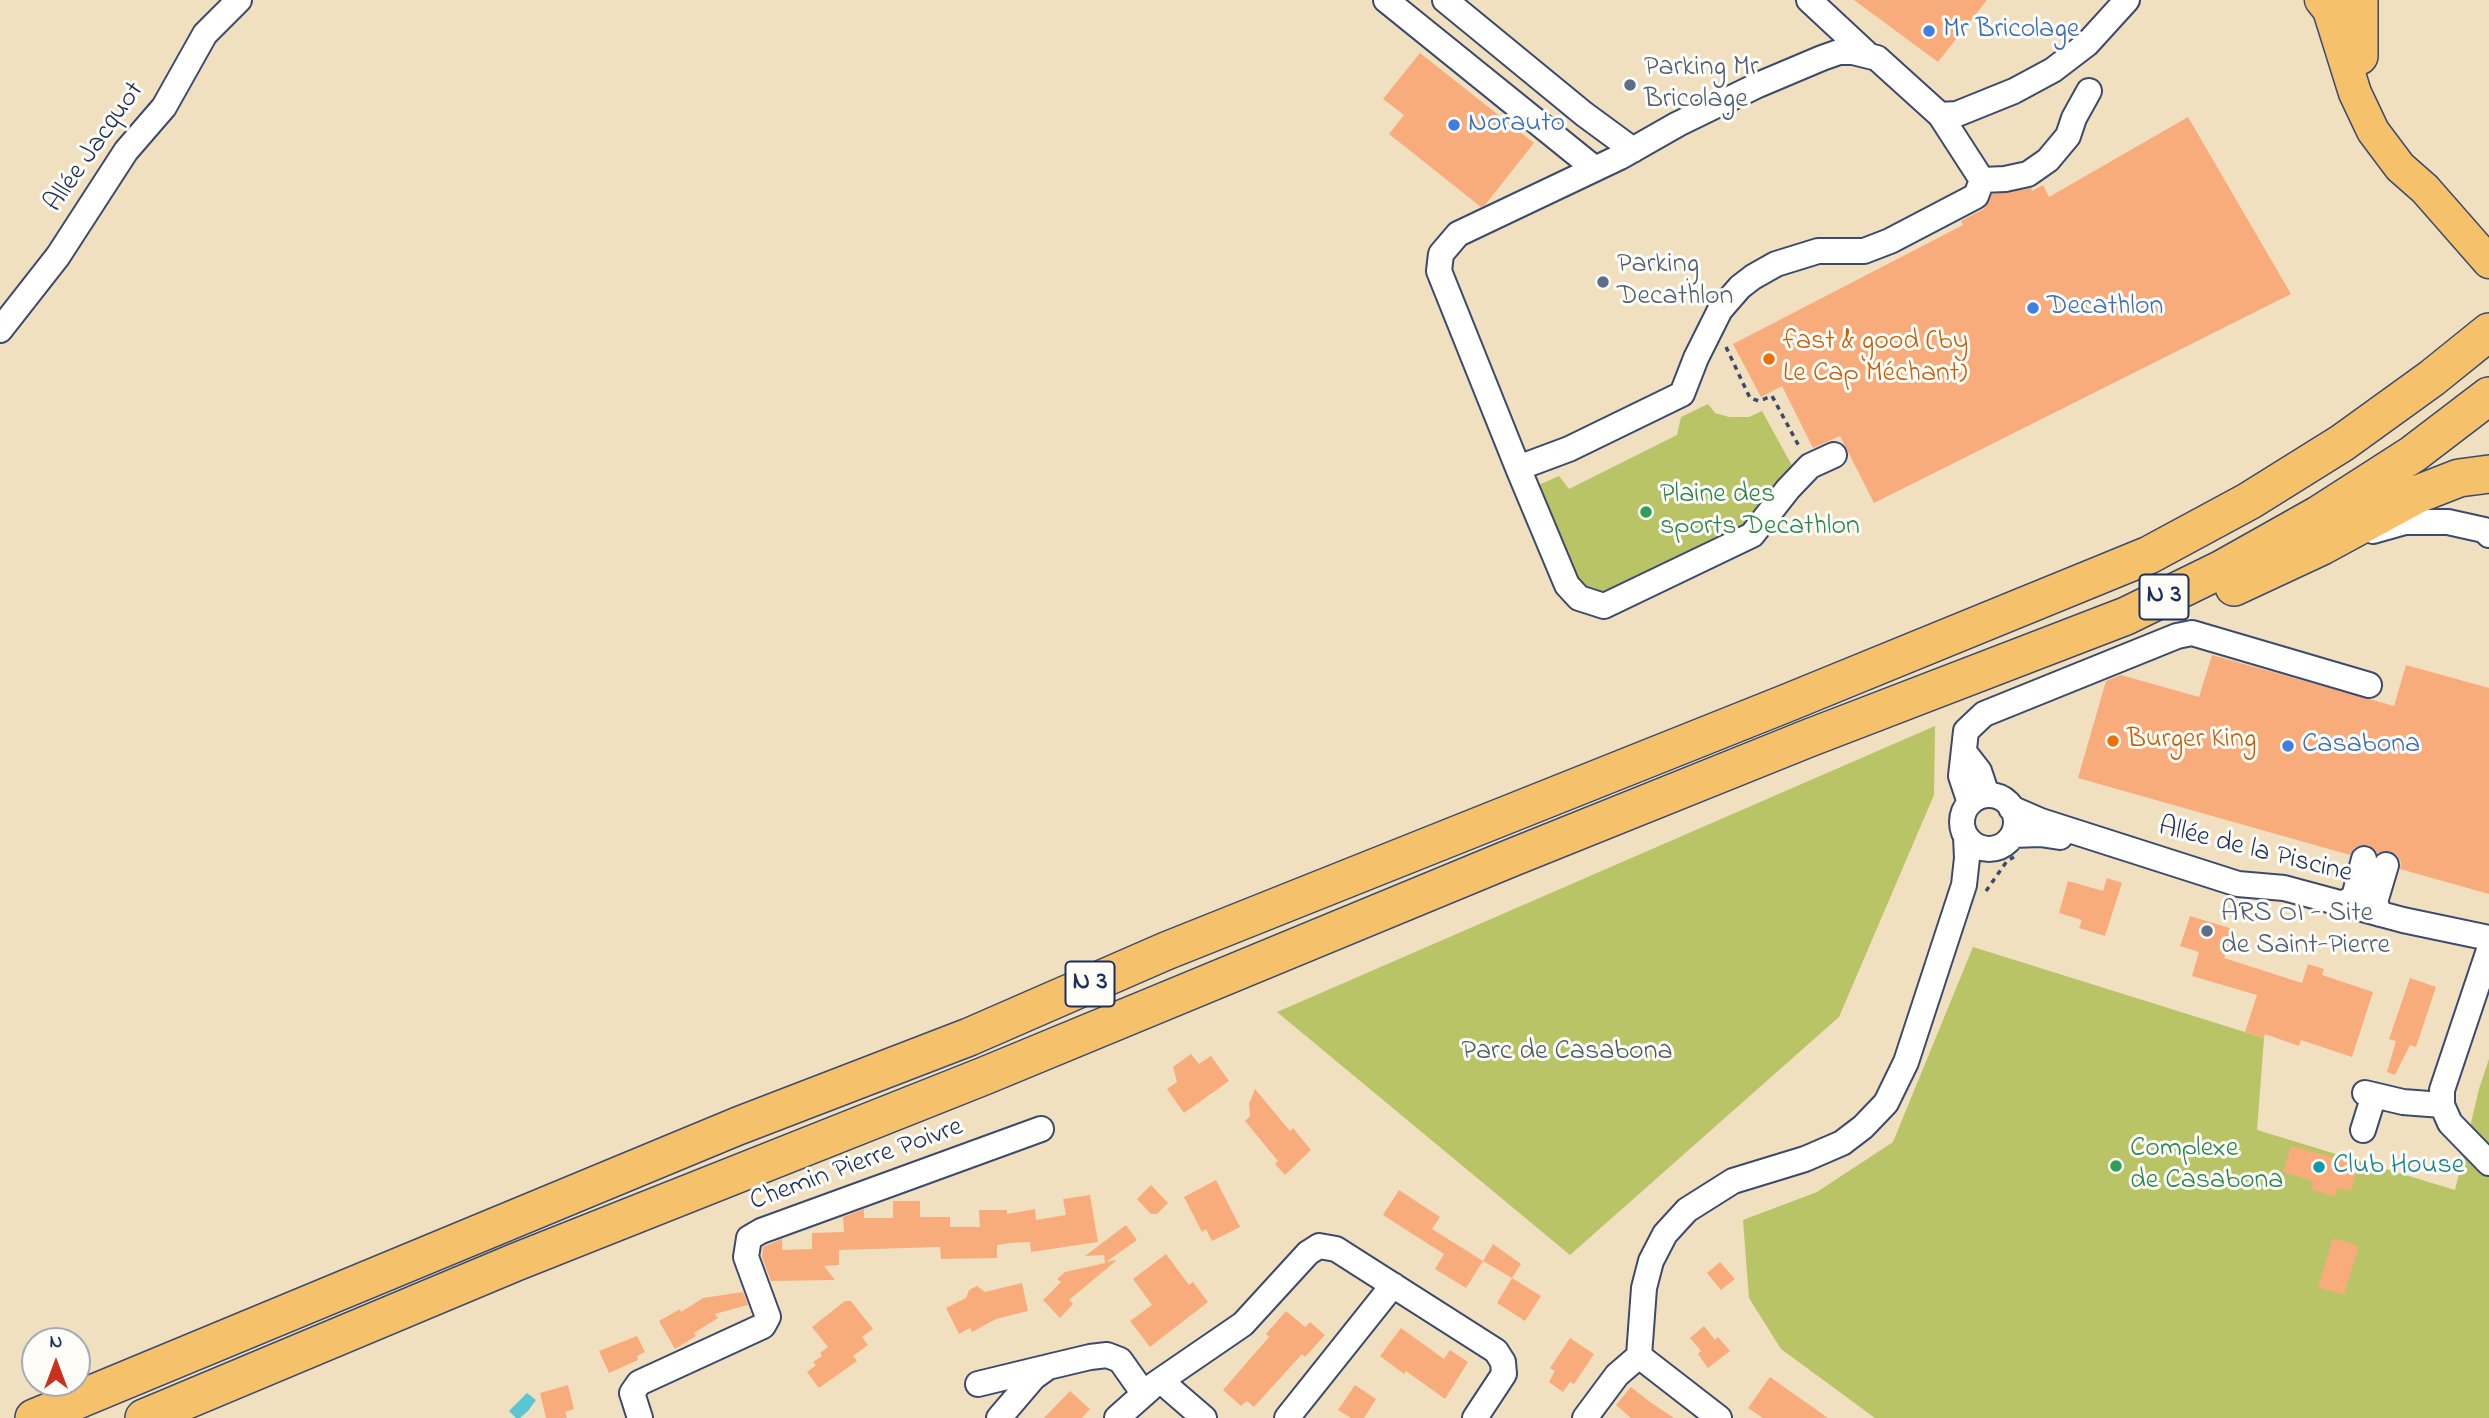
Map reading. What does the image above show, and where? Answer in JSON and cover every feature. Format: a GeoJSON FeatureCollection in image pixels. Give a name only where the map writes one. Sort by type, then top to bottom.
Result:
{"type":"FeatureCollection","features":[{"type":"Feature","properties":{"kind":"highway"},"geometry":{"type":"LineString","coordinates":[[2359,0],[2359,56]]}},
{"type":"Feature","properties":{"kind":"highway","name":"N 3"},"geometry":{"type":"LineString","coordinates":[[34,1418],[688,1147],[969,1037],[1166,951],[2149,555],[2249,501],[2342,443],[2432,378],[2489,332]]}},
{"type":"Feature","properties":{"kind":"highway","name":"N 3"},"geometry":{"type":"LineString","coordinates":[[144,1418],[516,1262],[984,1076],[1809,738],[2126,615],[2222,569],[2318,514],[2413,454],[2489,396]]}},
{"type":"Feature","properties":{"kind":"highway","name":"N 3"},"geometry":{"type":"LineString","coordinates":[[1809,738],[2020,680],[2108,647],[2322,546],[2418,494],[2459,478],[2489,474]]}},
{"type":"Feature","properties":{"kind":"main road"},"geometry":{"type":"LineString","coordinates":[[2321,0],[2329,10],[2355,93],[2373,131],[2400,167],[2425,189],[2489,262]]}},
{"type":"Feature","properties":{"kind":"main road"},"geometry":{"type":"LineString","coordinates":[[2338,0],[2377,101],[2425,189]]}},
{"type":"Feature","properties":{"kind":"street","name":"Allée Jacquot"},"geometry":{"type":"LineString","coordinates":[[0,330],[58,256],[126,151],[164,107],[205,34],[239,0]]}},
{"type":"Feature","properties":{"kind":"street"},"geometry":{"type":"LineString","coordinates":[[1385,0],[1594,168]]}},
{"type":"Feature","properties":{"kind":"street"},"geometry":{"type":"LineString","coordinates":[[1445,0],[1584,114],[1633,150]]}},
{"type":"Feature","properties":{"kind":"street"},"geometry":{"type":"LineString","coordinates":[[1809,0],[1866,53],[1895,72],[1940,115],[1982,180]]}},
{"type":"Feature","properties":{"kind":"street"},"geometry":{"type":"LineString","coordinates":[[1940,115],[1956,114],[1975,107],[2014,91],[2053,69],[2087,44],[2127,0]]}},
{"type":"Feature","properties":{"kind":"street"},"geometry":{"type":"LineString","coordinates":[[1834,455],[1810,466],[1752,535],[1604,606],[1579,598],[1567,585],[1438,271],[1441,254],[1458,234],[1633,150],[1678,124],[1758,85],[1839,52],[1866,53]]}},
{"type":"Feature","properties":{"kind":"street"},"geometry":{"type":"LineString","coordinates":[[1982,180],[2028,174],[2048,159],[2068,136],[2074,118],[2089,91]]}},
{"type":"Feature","properties":{"kind":"street"},"geometry":{"type":"LineString","coordinates":[[1518,468],[1569,449],[1682,394],[1720,310],[1740,287],[1776,264],[1818,251],[1864,251],[1890,241],[1976,196],[1982,180]]}},
{"type":"Feature","properties":{"kind":"street"},"geometry":{"type":"LineString","coordinates":[[2322,546],[2405,522],[2448,522],[2487,532]]}},
{"type":"Feature","properties":{"kind":"street"},"geometry":{"type":"LineString","coordinates":[[1974,892],[1962,819],[1979,799],[1979,771],[1965,753],[1966,731],[1984,714],[2177,636],[2192,633],[2369,685]]}},
{"type":"Feature","properties":{"kind":"street"},"geometry":{"type":"LineString","coordinates":[[1966,837],[1972,844],[1990,849],[2007,842],[2013,835],[2016,825],[2011,808],[2005,801],[1979,799]]}},
{"type":"Feature","properties":{"kind":"street","name":"Allée de la Piscine"},"geometry":{"type":"LineString","coordinates":[[2011,808],[2041,821],[2238,884],[2284,888],[2380,914],[2488,949]]}},
{"type":"Feature","properties":{"kind":"street","name":"Allée de la Piscine"},"geometry":{"type":"LineString","coordinates":[[2013,835],[2040,834],[2064,838],[2237,892],[2380,931],[2488,949]]}},
{"type":"Feature","properties":{"kind":"street"},"geometry":{"type":"LineString","coordinates":[[1586,1418],[1617,1376],[1639,1356],[1644,1288],[1651,1261],[1665,1234],[1687,1210],[1733,1181],[1805,1159],[1842,1143],[1863,1127],[1886,1103],[1906,1062],[1990,849]]}},
{"type":"Feature","properties":{"kind":"street"},"geometry":{"type":"LineString","coordinates":[[2341,905],[2354,897],[2375,862],[2375,902],[2380,914]]}},
{"type":"Feature","properties":{"kind":"street"},"geometry":{"type":"LineString","coordinates":[[2488,949],[2442,1090],[2442,1105],[2451,1123],[2489,1163]]}},
{"type":"Feature","properties":{"kind":"street"},"geometry":{"type":"LineString","coordinates":[[2363,1130],[2369,1094],[2403,1102],[2442,1105]]}},
{"type":"Feature","properties":{"kind":"street","name":"Chemin Pierre Poivre"},"geometry":{"type":"LineString","coordinates":[[640,1418],[632,1393],[639,1383],[763,1326],[768,1318],[746,1257],[749,1238],[761,1231],[1041,1129]]}},
{"type":"Feature","properties":{"kind":"street"},"geometry":{"type":"LineString","coordinates":[[1117,1418],[1152,1387],[1243,1324],[1308,1253],[1319,1246],[1336,1249],[1496,1352],[1503,1362],[1504,1374],[1475,1418]]}},
{"type":"Feature","properties":{"kind":"street"},"geometry":{"type":"LineString","coordinates":[[1287,1418],[1393,1285]]}},
{"type":"Feature","properties":{"kind":"street"},"geometry":{"type":"LineString","coordinates":[[978,1384],[1107,1355],[1120,1360],[1152,1387],[1204,1418]]}},
{"type":"Feature","properties":{"kind":"street"},"geometry":{"type":"LineString","coordinates":[[1639,1356],[1718,1418]]}},
{"type":"Feature","properties":{"kind":"street"},"geometry":{"type":"LineString","coordinates":[[999,1418],[1034,1377],[1048,1367]]}},
{"type":"Feature","properties":{"kind":"path"},"geometry":{"type":"LineString","coordinates":[[1707,335],[1725,345],[1750,398],[1759,401],[1772,396],[1810,466]]}},
{"type":"Feature","properties":{"kind":"path"},"geometry":{"type":"LineString","coordinates":[[1974,892],[1988,887],[2007,861],[2023,852],[2039,848],[2040,834]]}},
{"type":"Feature","properties":{"kind":"green space","name":"Plaine des sports Decathlon"},"geometry":{"type":"Polygon","coordinates":[[[1708,404],[1715,413],[1729,417],[1749,417],[1762,411],[1795,471],[1761,503],[1756,521],[1590,608],[1534,487],[1559,476],[1569,489],[1677,435],[1681,417],[1708,404]]]}},
{"type":"Feature","properties":{"kind":"green space","name":"Parc de Casabona"},"geometry":{"type":"Polygon","coordinates":[[[1935,726],[1934,795],[1839,1017],[1570,1255],[1277,1012],[1935,726]]]}},
{"type":"Feature","properties":{"kind":"green space","name":"Complexe de Casabona"},"geometry":{"type":"Polygon","coordinates":[[[1973,947],[2264,1038],[2257,1130],[2455,1190],[2479,1089],[2489,1059],[2489,1418],[1875,1418],[1781,1349],[1749,1298],[1743,1220],[1817,1192],[1893,1142],[1973,947]]]}},
{"type":"Feature","properties":{"kind":"water"},"geometry":{"type":"Polygon","coordinates":[[[527,1393],[536,1400],[528,1411],[516,1418],[509,1411],[527,1393]]]}},
{"type":"Feature","properties":{"kind":"building","name":"Mr Bricolage"},"geometry":{"type":"Polygon","coordinates":[[[1854,0],[1987,0],[1938,62],[1854,0]]]}},
{"type":"Feature","properties":{"kind":"building","name":"Norauto"},"geometry":{"type":"Polygon","coordinates":[[[1420,53],[1534,143],[1481,207],[1389,134],[1404,115],[1383,99],[1420,53]]]}},
{"type":"Feature","properties":{"kind":"building","name":"Decathlon"},"geometry":{"type":"Polygon","coordinates":[[[2188,117],[2291,294],[1874,503],[1840,436],[1813,448],[1782,386],[1761,397],[1733,344],[1963,225],[1961,221],[1984,209],[1992,194],[2031,188],[2032,191],[2043,185],[2049,197],[2188,117]]]}},
{"type":"Feature","properties":{"kind":"building","name":"Casabona"},"geometry":{"type":"Polygon","coordinates":[[[2212,655],[2394,706],[2406,665],[2489,688],[2489,894],[2400,869],[2401,862],[2397,855],[2390,851],[2377,853],[2368,845],[2361,845],[2354,848],[2350,855],[2078,778],[2106,681],[2121,675],[2199,697],[2212,655]]]}},
{"type":"Feature","properties":{"kind":"building"},"geometry":{"type":"Polygon","coordinates":[[[2107,878],[2122,883],[2105,936],[2079,928],[2082,920],[2059,913],[2068,881],[2103,891],[2107,878]]]}},
{"type":"Feature","properties":{"kind":"building"},"geometry":{"type":"Polygon","coordinates":[[[2190,916],[2233,929],[2224,958],[2302,983],[2308,964],[2324,969],[2322,975],[2373,992],[2352,1057],[2301,1040],[2299,1046],[2265,1034],[2264,1038],[2245,1032],[2257,995],[2192,976],[2199,952],[2180,946],[2190,916]]]}},
{"type":"Feature","properties":{"kind":"building"},"geometry":{"type":"Polygon","coordinates":[[[2410,978],[2436,987],[2416,1047],[2410,1045],[2395,1075],[2387,1072],[2396,1041],[2389,1039],[2410,978]]]}},
{"type":"Feature","properties":{"kind":"building"},"geometry":{"type":"Polygon","coordinates":[[[1191,1054],[1199,1064],[1211,1056],[1229,1081],[1184,1113],[1167,1089],[1177,1082],[1173,1067],[1191,1054]]]}},
{"type":"Feature","properties":{"kind":"building"},"geometry":{"type":"Polygon","coordinates":[[[1255,1089],[1290,1131],[1293,1128],[1311,1150],[1285,1175],[1275,1164],[1278,1161],[1245,1121],[1250,1116],[1249,1104],[1255,1089]]]}},
{"type":"Feature","properties":{"kind":"building","name":"Club House"},"geometry":{"type":"Polygon","coordinates":[[[2291,1146],[2355,1163],[2352,1172],[2356,1173],[2351,1191],[2337,1188],[2335,1197],[2311,1189],[2313,1181],[2283,1172],[2291,1146]]]}},
{"type":"Feature","properties":{"kind":"building"},"geometry":{"type":"Polygon","coordinates":[[[1216,1180],[1240,1227],[1212,1241],[1206,1229],[1202,1232],[1184,1197],[1216,1180]]]}},
{"type":"Feature","properties":{"kind":"building"},"geometry":{"type":"Polygon","coordinates":[[[1151,1185],[1168,1203],[1157,1214],[1151,1214],[1137,1199],[1151,1185]]]}},
{"type":"Feature","properties":{"kind":"building"},"geometry":{"type":"Polygon","coordinates":[[[1399,1190],[1440,1217],[1432,1229],[1483,1261],[1466,1288],[1435,1269],[1444,1254],[1383,1215],[1399,1190]]]}},
{"type":"Feature","properties":{"kind":"building"},"geometry":{"type":"Polygon","coordinates":[[[1090,1195],[1098,1242],[1031,1252],[1030,1242],[997,1245],[997,1258],[941,1259],[940,1247],[839,1250],[839,1265],[824,1266],[835,1280],[771,1281],[762,1257],[763,1247],[782,1239],[782,1250],[812,1249],[812,1233],[844,1232],[843,1217],[864,1209],[864,1218],[893,1218],[893,1201],[920,1201],[920,1217],[950,1217],[950,1227],[980,1227],[979,1210],[1007,1210],[1007,1214],[1035,1209],[1036,1220],[1066,1215],[1063,1199],[1090,1195]]]}},
{"type":"Feature","properties":{"kind":"building"},"geometry":{"type":"Polygon","coordinates":[[[1126,1225],[1137,1240],[1106,1262],[1117,1260],[1069,1300],[1073,1304],[1060,1318],[1043,1300],[1061,1282],[1057,1279],[1065,1272],[1105,1263],[1104,1255],[1085,1256],[1126,1225]]]}},
{"type":"Feature","properties":{"kind":"building"},"geometry":{"type":"Polygon","coordinates":[[[2333,1238],[2359,1246],[2344,1295],[2318,1287],[2333,1238]]]}},
{"type":"Feature","properties":{"kind":"building"},"geometry":{"type":"Polygon","coordinates":[[[1493,1244],[1521,1264],[1512,1278],[1483,1261],[1493,1244]]]}},
{"type":"Feature","properties":{"kind":"building"},"geometry":{"type":"Polygon","coordinates":[[[1166,1254],[1189,1285],[1193,1282],[1208,1302],[1150,1347],[1130,1321],[1152,1305],[1133,1279],[1166,1254]]]}},
{"type":"Feature","properties":{"kind":"building"},"geometry":{"type":"Polygon","coordinates":[[[1720,1262],[1735,1279],[1721,1290],[1707,1273],[1720,1262]]]}},
{"type":"Feature","properties":{"kind":"building"},"geometry":{"type":"Polygon","coordinates":[[[1512,1278],[1541,1296],[1525,1321],[1497,1303],[1512,1278]]]}},
{"type":"Feature","properties":{"kind":"building"},"geometry":{"type":"Polygon","coordinates":[[[1022,1283],[1028,1311],[996,1319],[972,1332],[970,1328],[959,1334],[946,1308],[966,1298],[969,1290],[977,1286],[985,1292],[1022,1283]]]}},
{"type":"Feature","properties":{"kind":"building"},"geometry":{"type":"Polygon","coordinates":[[[743,1292],[748,1305],[715,1314],[718,1318],[675,1349],[659,1321],[680,1309],[681,1312],[703,1298],[743,1292]]]}},
{"type":"Feature","properties":{"kind":"building"},"geometry":{"type":"Polygon","coordinates":[[[845,1301],[851,1301],[873,1329],[862,1337],[868,1345],[853,1356],[857,1361],[819,1388],[807,1372],[816,1365],[813,1362],[822,1356],[820,1353],[828,1347],[812,1327],[845,1301]]]}},
{"type":"Feature","properties":{"kind":"building"},"geometry":{"type":"Polygon","coordinates":[[[1286,1311],[1305,1327],[1310,1322],[1325,1335],[1305,1357],[1302,1354],[1254,1407],[1247,1401],[1241,1406],[1223,1390],[1269,1337],[1266,1334],[1286,1311]]]}},
{"type":"Feature","properties":{"kind":"building"},"geometry":{"type":"Polygon","coordinates":[[[1704,1326],[1715,1340],[1718,1337],[1730,1351],[1708,1368],[1698,1354],[1701,1351],[1690,1338],[1704,1326]]]}},
{"type":"Feature","properties":{"kind":"building"},"geometry":{"type":"Polygon","coordinates":[[[1401,1328],[1444,1359],[1450,1350],[1468,1362],[1445,1399],[1380,1356],[1401,1328]]]}},
{"type":"Feature","properties":{"kind":"building"},"geometry":{"type":"Polygon","coordinates":[[[637,1336],[645,1352],[637,1356],[638,1360],[609,1373],[599,1351],[637,1336]]]}},
{"type":"Feature","properties":{"kind":"building"},"geometry":{"type":"Polygon","coordinates":[[[1570,1338],[1594,1354],[1574,1384],[1570,1382],[1563,1392],[1549,1382],[1555,1371],[1550,1368],[1570,1338]]]}},
{"type":"Feature","properties":{"kind":"building"},"geometry":{"type":"Polygon","coordinates":[[[1770,1377],[1828,1418],[1763,1418],[1748,1408],[1770,1377]]]}},
{"type":"Feature","properties":{"kind":"building"},"geometry":{"type":"Polygon","coordinates":[[[568,1385],[574,1409],[565,1412],[567,1418],[546,1418],[540,1393],[568,1385]]]}},
{"type":"Feature","properties":{"kind":"building"},"geometry":{"type":"Polygon","coordinates":[[[1355,1385],[1376,1399],[1364,1418],[1351,1418],[1338,1410],[1355,1385]]]}},
{"type":"Feature","properties":{"kind":"building"},"geometry":{"type":"Polygon","coordinates":[[[1631,1387],[1674,1418],[1631,1418],[1616,1405],[1631,1387]]]}},
{"type":"Feature","properties":{"kind":"building"},"geometry":{"type":"Polygon","coordinates":[[[1070,1391],[1090,1409],[1082,1418],[1044,1418],[1070,1391]]]}},
{"type":"Feature","properties":{"kind":"place","name":"Mr Bricolage"},"geometry":{"type":"Point","coordinates":[1929,31]}},
{"type":"Feature","properties":{"kind":"place","name":"Parking Mr Bricolage"},"geometry":{"type":"Point","coordinates":[1630,85]}},
{"type":"Feature","properties":{"kind":"place","name":"Norauto"},"geometry":{"type":"Point","coordinates":[1454,125]}},
{"type":"Feature","properties":{"kind":"place","name":"Parking Decathlon"},"geometry":{"type":"Point","coordinates":[1603,282]}},
{"type":"Feature","properties":{"kind":"place","name":"Decathlon"},"geometry":{"type":"Point","coordinates":[2033,308]}},
{"type":"Feature","properties":{"kind":"place","name":"fast & good (by Le Cap Méchant)"},"geometry":{"type":"Point","coordinates":[1769,359]}},
{"type":"Feature","properties":{"kind":"place","name":"Plaine des sports Decathlon"},"geometry":{"type":"Point","coordinates":[1646,512]}},
{"type":"Feature","properties":{"kind":"place","name":"Burger King"},"geometry":{"type":"Point","coordinates":[2113,741]}},
{"type":"Feature","properties":{"kind":"place","name":"Casabona"},"geometry":{"type":"Point","coordinates":[2288,746]}},
{"type":"Feature","properties":{"kind":"place","name":"ARS OI - Site de Saint-Pierre"},"geometry":{"type":"Point","coordinates":[2207,931]}},
{"type":"Feature","properties":{"kind":"place","name":"Complexe de Casabona"},"geometry":{"type":"Point","coordinates":[2116,1166]}},
{"type":"Feature","properties":{"kind":"place","name":"Club House"},"geometry":{"type":"Point","coordinates":[2319,1167]}}]}
